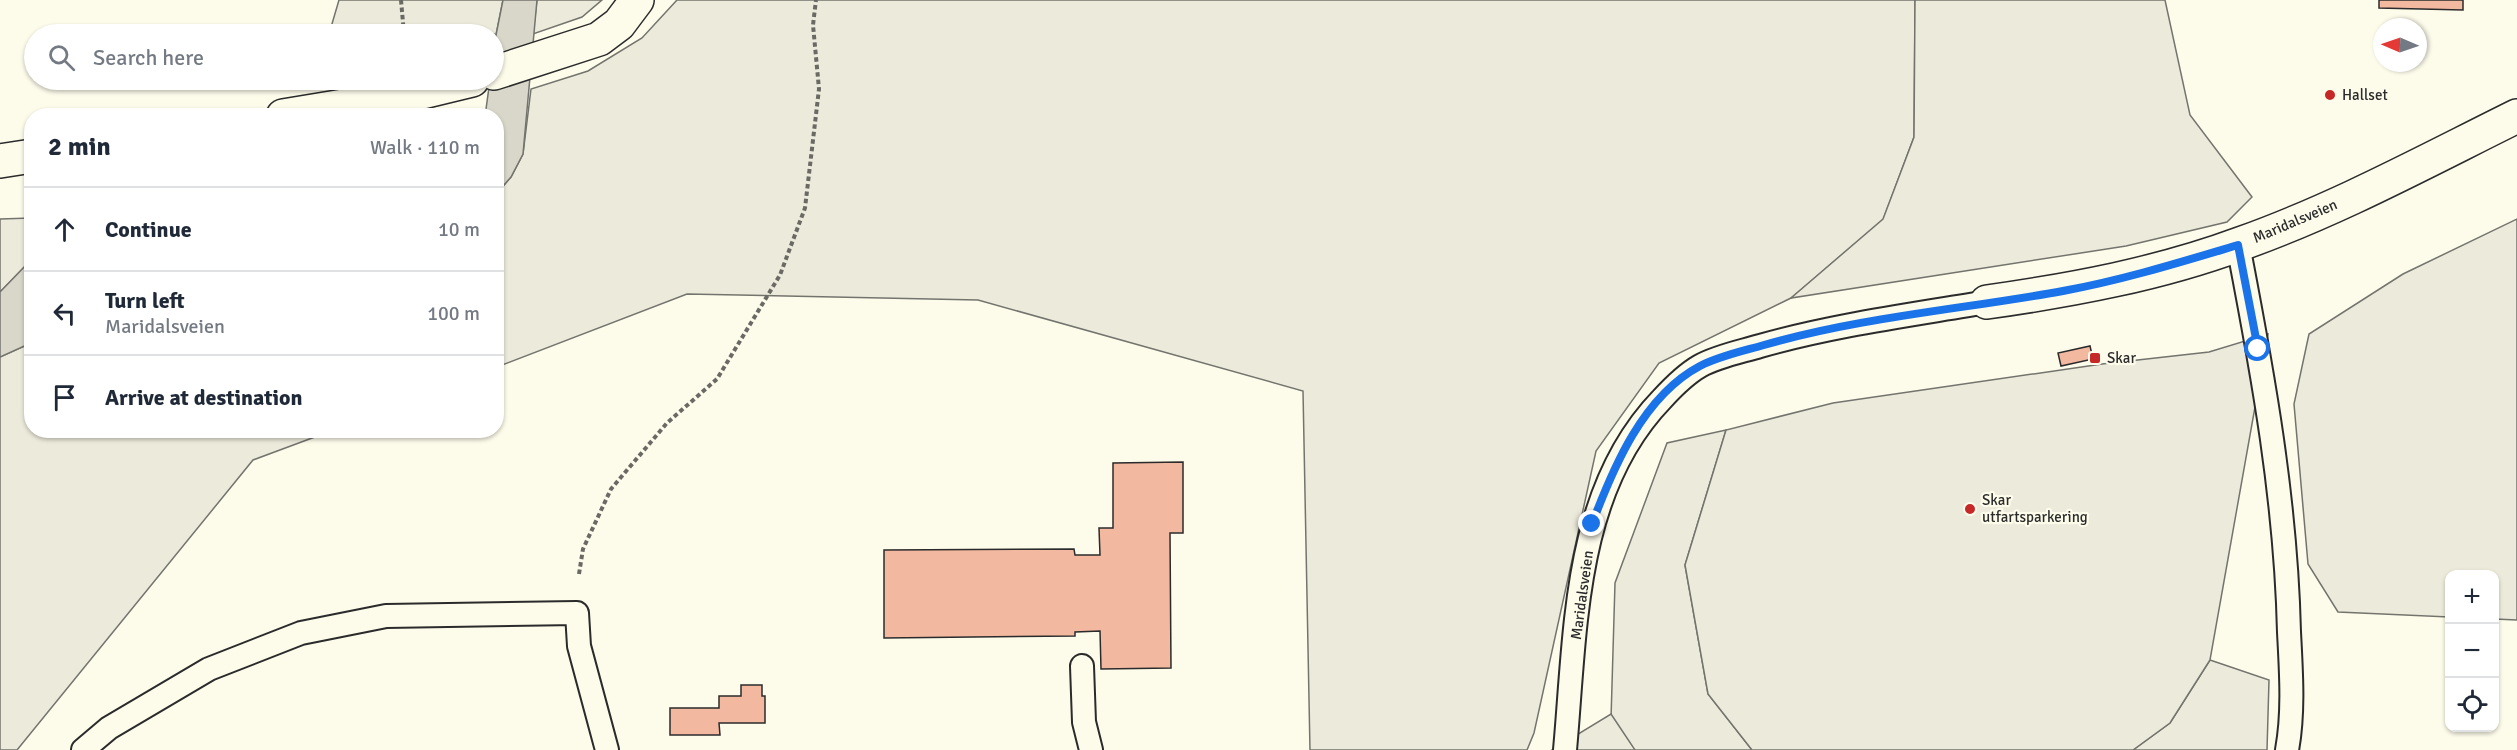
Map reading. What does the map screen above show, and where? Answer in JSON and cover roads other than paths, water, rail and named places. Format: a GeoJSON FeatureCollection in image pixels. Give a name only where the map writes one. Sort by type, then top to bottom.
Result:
{"type":"FeatureCollection","features":[{"type":"Feature","properties":{"kind":"street"},"geometry":{"type":"LineString","coordinates":[[504,70],[599,39],[619,24],[637,0]]}},
{"type":"Feature","properties":{"kind":"street"},"geometry":{"type":"LineString","coordinates":[[326,108],[423,90]]}},
{"type":"Feature","properties":{"kind":"street","name":"Maridalsveien"},"geometry":{"type":"LineString","coordinates":[[1987,302],[2064,291],[2136,274],[2238,245],[2359,194],[2517,116]]}},
{"type":"Feature","properties":{"kind":"street"},"geometry":{"type":"LineString","coordinates":[[0,161],[24,157]]}},
{"type":"Feature","properties":{"kind":"lane"},"geometry":{"type":"LineString","coordinates":[[2238,245],[2271,423],[2280,492],[2290,657],[2290,735],[2287,750]]}},
{"type":"Feature","properties":{"kind":"lane","name":"Maridalsveien"},"geometry":{"type":"LineString","coordinates":[[1565,750],[1577,622],[1592,524],[1609,479],[1628,441],[1649,412],[1674,386],[1699,366],[1730,354],[1800,334],[1987,302]]}},
{"type":"Feature","properties":{"kind":"lane"},"geometry":{"type":"LineString","coordinates":[[83,750],[109,728],[209,669],[301,633],[386,616],[577,613],[579,646],[607,750]]}},
{"type":"Feature","properties":{"kind":"lane"},"geometry":{"type":"LineString","coordinates":[[1082,666],[1084,722],[1091,750]]}},
{"type":"Feature","properties":{"kind":"place","name":"Hallset"},"geometry":{"type":"Point","coordinates":[2330,95]}},
{"type":"Feature","properties":{"kind":"place","name":"Skar"},"geometry":{"type":"Point","coordinates":[2095,358]}},
{"type":"Feature","properties":{"kind":"place","name":"Skar utfartsparkering"},"geometry":{"type":"Point","coordinates":[1970,509]}}]}
